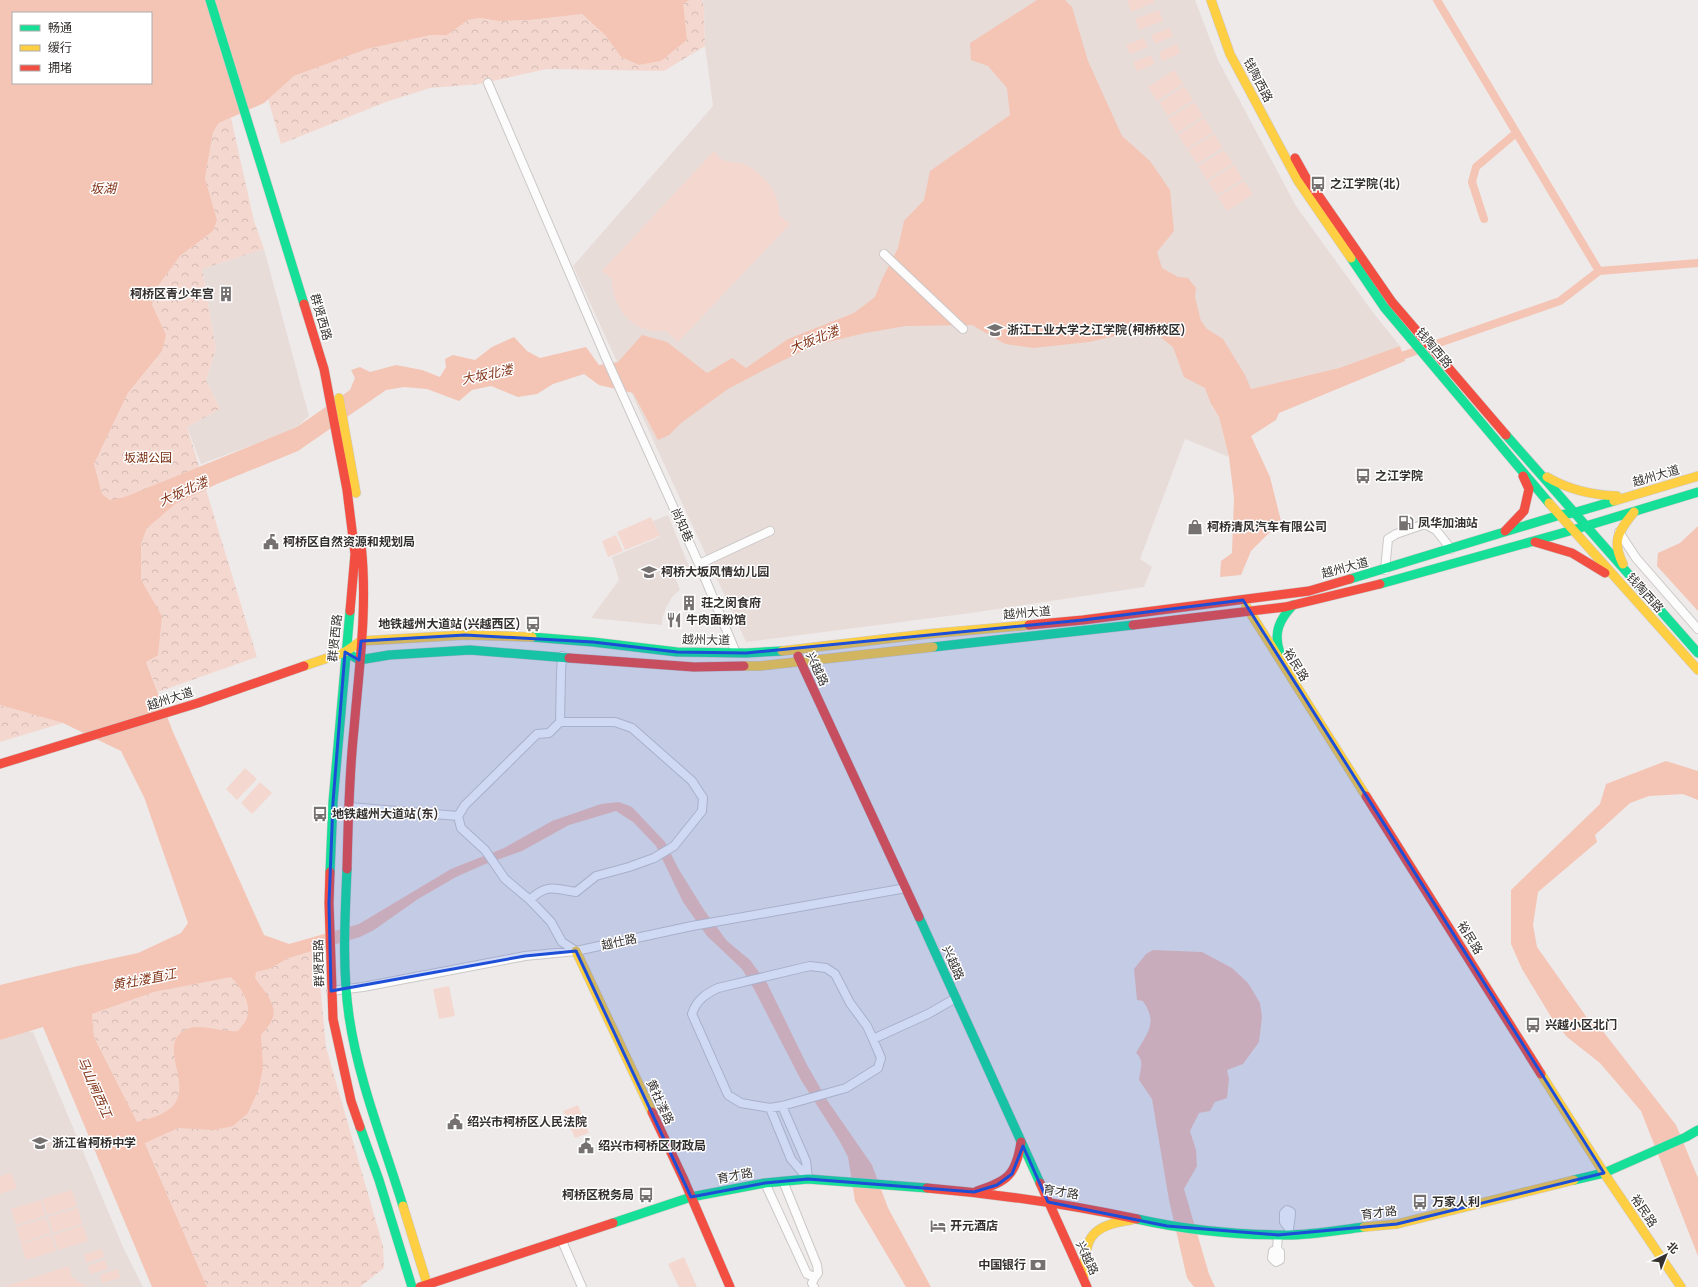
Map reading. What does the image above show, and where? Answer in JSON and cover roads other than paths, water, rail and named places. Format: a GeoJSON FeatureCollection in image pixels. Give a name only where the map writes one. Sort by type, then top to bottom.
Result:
{"type":"FeatureCollection","features":[{"type":"Feature","properties":{"kind":"street","name":"群贤西路"},"geometry":{"type":"LineString","coordinates":[[210,0],[331,363],[335,399],[335,426],[347,490],[355,554],[345,652],[333,802],[329,902],[333,1019],[351,1101],[379,1180],[412,1287]]}},
{"type":"Feature","properties":{"kind":"street","name":"群贤西路"},"geometry":{"type":"LineString","coordinates":[[219,0],[265,164]]}},
{"type":"Feature","properties":{"kind":"street","name":"钱陶西路"},"geometry":{"type":"LineString","coordinates":[[1211,0],[1230,54],[1298,181],[1384,307],[1560,515],[1698,670]]}},
{"type":"Feature","properties":{"kind":"street","name":"钱陶西路"},"geometry":{"type":"LineString","coordinates":[[1218,0],[1233,43],[1305,176],[1392,302],[1573,513],[1698,653]]}},
{"type":"Feature","properties":{"kind":"street","name":"尚知巷"},"geometry":{"type":"LineString","coordinates":[[488,82],[606,358],[699,564],[736,653]]}},
{"type":"Feature","properties":{"kind":"street"},"geometry":{"type":"LineString","coordinates":[[884,254],[963,329]]}},
{"type":"Feature","properties":{"kind":"street","name":"群贤西路"},"geometry":{"type":"LineString","coordinates":[[335,399],[344,420],[353,472],[364,562],[363,625],[350,772],[345,925],[349,1016],[364,1085],[385,1147],[425,1286]]}},
{"type":"Feature","properties":{"kind":"street"},"geometry":{"type":"LineString","coordinates":[[1504,532],[1524,510],[1529,489],[1521,469]]}},
{"type":"Feature","properties":{"kind":"street"},"geometry":{"type":"LineString","coordinates":[[1538,472],[1565,488],[1598,496],[1628,497]]}},
{"type":"Feature","properties":{"kind":"street","name":"越州大道"},"geometry":{"type":"LineString","coordinates":[[0,764],[198,703],[345,652],[361,641],[465,635],[515,636],[593,642],[678,652],[736,653],[795,650],[927,634],[1083,620],[1309,591],[1385,570],[1560,515],[1573,513],[1698,476]]}},
{"type":"Feature","properties":{"kind":"street","name":"越州大道"},"geometry":{"type":"LineString","coordinates":[[359,660],[389,655],[470,650],[694,667],[760,666],[1249,612],[1293,605],[1364,589],[1573,530],[1698,492]]}},
{"type":"Feature","properties":{"kind":"street"},"geometry":{"type":"LineString","coordinates":[[1629,576],[1617,552],[1619,532],[1634,512]]}},
{"type":"Feature","properties":{"kind":"street"},"geometry":{"type":"LineString","coordinates":[[1385,570],[1388,539],[1396,534],[1425,524],[1436,530],[1451,549]]}},
{"type":"Feature","properties":{"kind":"street"},"geometry":{"type":"LineString","coordinates":[[699,564],[770,531]]}},
{"type":"Feature","properties":{"kind":"street"},"geometry":{"type":"LineString","coordinates":[[1619,532],[1636,558],[1698,629]]}},
{"type":"Feature","properties":{"kind":"street"},"geometry":{"type":"LineString","coordinates":[[1532,541],[1559,546],[1586,560],[1628,592]]}},
{"type":"Feature","properties":{"kind":"street","name":"裕民路"},"geometry":{"type":"LineString","coordinates":[[1243,600],[1286,672],[1604,1173],[1681,1287]]}},
{"type":"Feature","properties":{"kind":"street"},"geometry":{"type":"LineString","coordinates":[[1286,672],[1276,641],[1279,622],[1293,605]]}},
{"type":"Feature","properties":{"kind":"street","name":"兴越路"},"geometry":{"type":"LineString","coordinates":[[795,650],[906,888],[1086,1284]]}},
{"type":"Feature","properties":{"kind":"street"},"geometry":{"type":"LineString","coordinates":[[345,652],[359,660]]}},
{"type":"Feature","properties":{"kind":"street"},"geometry":{"type":"LineString","coordinates":[[562,656],[560,722],[549,733],[537,734],[465,805],[458,816],[461,828],[485,850],[505,879],[530,900],[551,922],[562,942],[576,951]]}},
{"type":"Feature","properties":{"kind":"street"},"geometry":{"type":"LineString","coordinates":[[530,900],[536,894],[552,887],[576,892],[596,876],[654,858],[674,846],[702,811],[703,798],[692,781],[632,728],[615,722],[560,722]]}},
{"type":"Feature","properties":{"kind":"street"},"geometry":{"type":"LineString","coordinates":[[349,807],[458,816]]}},
{"type":"Feature","properties":{"kind":"street","name":"越仕路"},"geometry":{"type":"LineString","coordinates":[[331,991],[525,956],[576,951],[692,926],[906,888]]}},
{"type":"Feature","properties":{"kind":"street","name":"黄社溇路"},"geometry":{"type":"LineString","coordinates":[[576,951],[691,1197],[730,1287]]}},
{"type":"Feature","properties":{"kind":"street"},"geometry":{"type":"LineString","coordinates":[[810,966],[826,968],[835,974],[850,1003],[867,1026],[873,1039],[881,1058],[878,1068],[846,1088],[828,1094],[770,1108],[741,1103],[728,1095],[692,1014],[694,1007],[708,992],[718,988],[810,966]]}},
{"type":"Feature","properties":{"kind":"street"},"geometry":{"type":"LineString","coordinates":[[873,1039],[928,1014],[956,998]]}},
{"type":"Feature","properties":{"kind":"street"},"geometry":{"type":"LineString","coordinates":[[782,1106],[806,1161],[808,1179]]}},
{"type":"Feature","properties":{"kind":"street"},"geometry":{"type":"LineString","coordinates":[[770,1108],[791,1160],[808,1179]]}},
{"type":"Feature","properties":{"kind":"street","name":"育才路"},"geometry":{"type":"LineString","coordinates":[[425,1286],[691,1197],[765,1183],[808,1179],[974,1192],[1048,1202],[1172,1227],[1208,1231],[1278,1235],[1289,1231],[1397,1224],[1604,1173],[1686,1137],[1698,1130]]}},
{"type":"Feature","properties":{"kind":"street"},"geometry":{"type":"LineString","coordinates":[[974,1192],[997,1185],[1012,1174],[1019,1159],[1021,1141]]}},
{"type":"Feature","properties":{"kind":"street"},"geometry":{"type":"LineString","coordinates":[[783,1181],[817,1265],[818,1272],[812,1283],[814,1287]]}},
{"type":"Feature","properties":{"kind":"street"},"geometry":{"type":"LineString","coordinates":[[765,1183],[807,1274],[815,1277]]}},
{"type":"Feature","properties":{"kind":"street"},"geometry":{"type":"LineString","coordinates":[[1086,1284],[1084,1257],[1088,1243],[1095,1233],[1105,1225],[1135,1219]]}},
{"type":"Feature","properties":{"kind":"street"},"geometry":{"type":"LineString","coordinates":[[1277,1249],[1278,1235]]}},
{"type":"Feature","properties":{"kind":"street"},"geometry":{"type":"LineString","coordinates":[[562,1241],[582,1287]]}},
{"type":"Feature","properties":{"kind":"water"},"geometry":{"type":"Polygon","coordinates":[[[0,0],[690,0],[683,3],[687,40],[661,61],[639,65],[621,57],[605,35],[582,14],[530,20],[499,21],[480,18],[468,20],[447,35],[431,35],[367,49],[294,76],[264,103],[219,123],[213,132],[205,178],[217,220],[213,231],[180,256],[155,290],[152,305],[166,335],[162,351],[128,393],[94,464],[102,494],[110,500],[125,497],[297,427],[350,390],[355,378],[351,370],[360,367],[370,372],[396,365],[422,370],[440,377],[446,367],[445,359],[453,355],[475,360],[492,347],[514,337],[527,351],[540,358],[586,347],[599,365],[618,362],[642,335],[667,342],[707,373],[732,358],[746,368],[788,339],[854,313],[875,297],[882,279],[898,248],[904,221],[924,200],[930,171],[1010,115],[1007,88],[988,66],[971,60],[970,43],[1037,0],[1065,0],[1072,7],[1088,61],[1122,136],[1150,161],[1170,190],[1174,231],[1157,252],[1162,268],[1178,277],[1188,278],[1196,288],[1195,297],[1201,321],[1207,329],[1223,339],[1245,375],[1251,389],[1339,368],[1400,346],[1405,361],[1279,413],[1276,420],[1251,436],[1270,477],[1281,521],[1251,551],[1241,575],[1220,577],[1221,561],[1232,553],[1234,498],[1229,457],[1219,417],[1211,404],[1205,388],[1184,377],[1173,347],[1149,328],[1089,342],[1033,348],[1005,344],[972,325],[906,326],[865,333],[812,346],[762,371],[728,389],[681,423],[669,435],[658,440],[633,393],[599,385],[584,374],[553,384],[537,394],[518,397],[491,386],[472,390],[459,401],[427,389],[404,387],[386,390],[298,451],[217,484],[175,504],[147,528],[141,544],[141,580],[162,616],[158,655],[146,662],[173,732],[264,935],[289,944],[359,924],[451,869],[504,848],[552,821],[601,804],[619,802],[632,807],[665,842],[678,868],[704,910],[727,941],[750,960],[767,983],[806,1063],[827,1100],[872,1165],[888,1208],[931,1287],[906,1287],[855,1201],[848,1157],[801,1080],[754,989],[742,969],[707,936],[683,902],[656,846],[633,822],[616,811],[569,825],[522,851],[483,865],[456,877],[418,899],[374,930],[360,937],[289,958],[269,969],[256,972],[255,978],[268,996],[274,1012],[271,1022],[261,1035],[263,1067],[259,1088],[248,1113],[233,1126],[214,1130],[178,1128],[145,1143],[207,1287],[152,1287],[43,1027],[0,1040],[0,985],[138,953],[181,933],[188,923],[144,797],[121,751],[63,723],[0,705],[0,0]],[[231,977],[154,992],[92,1014],[94,1037],[137,1122],[153,1118],[161,1114],[168,1110],[176,1101],[179,1090],[179,1079],[174,1056],[174,1045],[178,1036],[192,1027],[238,1031],[247,1019],[248,1009],[246,999],[238,985],[231,977]]]}},
{"type":"Feature","properties":{"kind":"water"},"geometry":{"type":"Polygon","coordinates":[[[1698,526],[1698,611],[1657,566],[1658,553],[1680,543],[1698,526]]]}},
{"type":"Feature","properties":{"kind":"water"},"geometry":{"type":"Polygon","coordinates":[[[1666,761],[1698,771],[1698,800],[1683,794],[1649,796],[1630,803],[1595,835],[1597,842],[1538,892],[1533,925],[1537,947],[1590,1022],[1598,1025],[1676,1125],[1698,1178],[1698,1256],[1641,1111],[1600,1063],[1567,1037],[1553,1020],[1522,969],[1511,944],[1511,890],[1600,804],[1606,784],[1666,761]]]}},
{"type":"Feature","properties":{"kind":"water"},"geometry":{"type":"Polygon","coordinates":[[[1153,950],[1202,952],[1232,968],[1248,983],[1260,1003],[1262,1017],[1259,1042],[1243,1064],[1227,1070],[1229,1079],[1227,1098],[1215,1102],[1210,1111],[1199,1113],[1190,1131],[1196,1150],[1197,1166],[1184,1189],[1209,1274],[1215,1287],[1194,1287],[1187,1278],[1169,1200],[1152,1099],[1139,1080],[1141,1062],[1136,1053],[1150,1027],[1151,1022],[1150,1015],[1143,1001],[1137,1000],[1134,969],[1146,954],[1153,950]]]}},
{"type":"Feature","properties":{"kind":"waterway"},"geometry":{"type":"LineString","coordinates":[[1437,0],[1599,271]]}},
{"type":"Feature","properties":{"kind":"waterway"},"geometry":{"type":"LineString","coordinates":[[1484,219],[1472,182],[1476,167],[1516,133]]}},
{"type":"Feature","properties":{"kind":"waterway"},"geometry":{"type":"LineString","coordinates":[[1393,359],[1560,301],[1599,271],[1698,263]]}},
{"type":"Feature","properties":{"kind":"place","name":"之江学院(北)"},"geometry":{"type":"Point","coordinates":[1318,184]}},
{"type":"Feature","properties":{"kind":"place","name":"柯桥区青少年宫"},"geometry":{"type":"Point","coordinates":[226,294]}},
{"type":"Feature","properties":{"kind":"place","name":"浙江工业大学之江学院(柯桥校区)"},"geometry":{"type":"Point","coordinates":[995,330]}},
{"type":"Feature","properties":{"kind":"place","name":"之江学院"},"geometry":{"type":"Point","coordinates":[1363,476]}},
{"type":"Feature","properties":{"kind":"place","name":"凤华加油站"},"geometry":{"type":"Point","coordinates":[1406,523]}},
{"type":"Feature","properties":{"kind":"place","name":"柯桥清风汽车有限公司"},"geometry":{"type":"Point","coordinates":[1195,527]}},
{"type":"Feature","properties":{"kind":"place","name":"柯桥区自然资源和规划局"},"geometry":{"type":"Point","coordinates":[271,542]}},
{"type":"Feature","properties":{"kind":"place","name":"柯桥大坂风情幼儿园"},"geometry":{"type":"Point","coordinates":[649,572]}},
{"type":"Feature","properties":{"kind":"place","name":"荘之闵食府"},"geometry":{"type":"Point","coordinates":[689,603]}},
{"type":"Feature","properties":{"kind":"place","name":"牛肉面粉馆"},"geometry":{"type":"Point","coordinates":[674,620]}},
{"type":"Feature","properties":{"kind":"place","name":"地铁越州大道站(兴越西区)"},"geometry":{"type":"Point","coordinates":[533,624]}},
{"type":"Feature","properties":{"kind":"place","name":"地铁越州大道站(东)"},"geometry":{"type":"Point","coordinates":[320,814]}},
{"type":"Feature","properties":{"kind":"place","name":"兴越小区北门"},"geometry":{"type":"Point","coordinates":[1533,1025]}},
{"type":"Feature","properties":{"kind":"place","name":"绍兴市柯桥区人民法院"},"geometry":{"type":"Point","coordinates":[455,1122]}},
{"type":"Feature","properties":{"kind":"place","name":"浙江省柯桥中学"},"geometry":{"type":"Point","coordinates":[40,1143]}},
{"type":"Feature","properties":{"kind":"place","name":"绍兴市柯桥区财政局"},"geometry":{"type":"Point","coordinates":[586,1146]}},
{"type":"Feature","properties":{"kind":"place","name":"柯桥区税务局"},"geometry":{"type":"Point","coordinates":[646,1195]}},
{"type":"Feature","properties":{"kind":"place","name":"万家人利"},"geometry":{"type":"Point","coordinates":[1420,1202]}},
{"type":"Feature","properties":{"kind":"place","name":"开元酒店"},"geometry":{"type":"Point","coordinates":[938,1226]}},
{"type":"Feature","properties":{"kind":"place","name":"中国银行"},"geometry":{"type":"Point","coordinates":[1038,1265]}},
{"type":"Feature","properties":{"kind":"water label","name":"坂湖"},"geometry":{"type":"Point","coordinates":[103,188]}},
{"type":"Feature","properties":{"kind":"water label","name":"大坂北溇"},"geometry":{"type":"Point","coordinates":[814,339]}},
{"type":"Feature","properties":{"kind":"water label","name":"大坂北溇"},"geometry":{"type":"Point","coordinates":[487,374]}},
{"type":"Feature","properties":{"kind":"water label","name":"大坂北溇"},"geometry":{"type":"Point","coordinates":[183,491]}},
{"type":"Feature","properties":{"kind":"water label","name":"黄社溇直江"},"geometry":{"type":"Point","coordinates":[144,979]}},
{"type":"Feature","properties":{"kind":"water label","name":"马山闸西江"},"geometry":{"type":"Point","coordinates":[95,1087]}},
{"type":"Feature","properties":{"kind":"park label","name":"坂湖公园"},"geometry":{"type":"Point","coordinates":[148,458]}}]}
